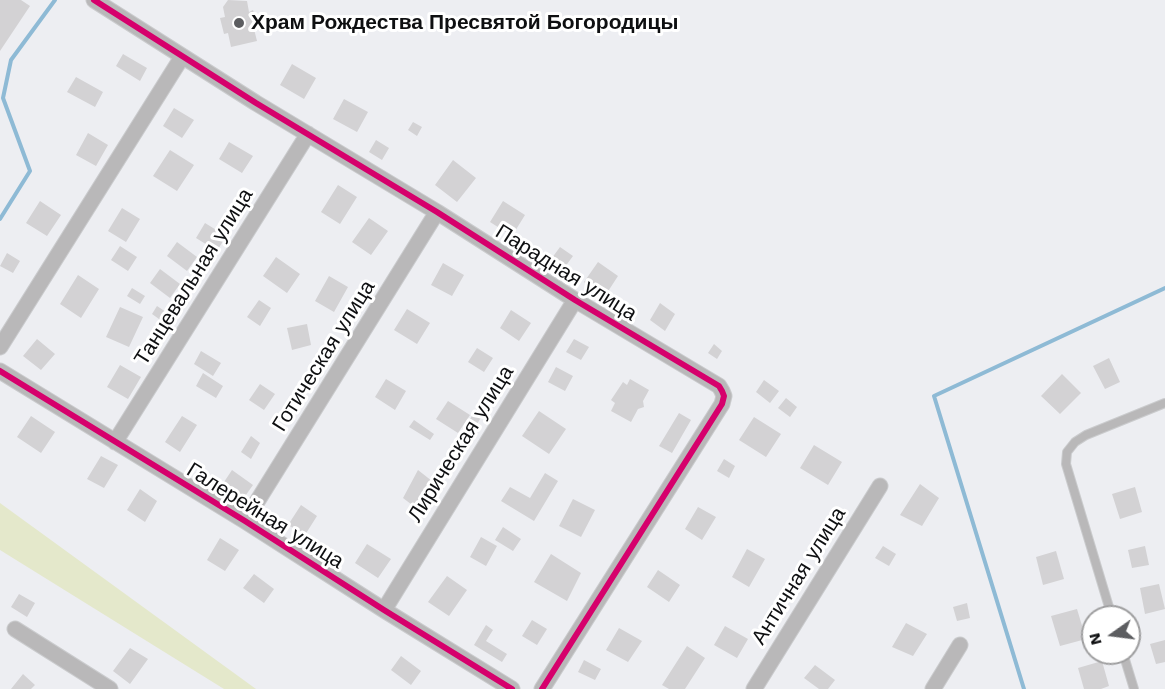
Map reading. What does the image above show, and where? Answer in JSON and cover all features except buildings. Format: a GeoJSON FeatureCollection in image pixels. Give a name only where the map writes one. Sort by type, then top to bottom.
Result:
{"type":"FeatureCollection","features":[{"type":"Feature","properties":{"kind":"street","name":"Парадная улица"},"geometry":{"type":"LineString","coordinates":[[94,0],[575,300],[719,386],[724,400],[542,689]]}},
{"type":"Feature","properties":{"kind":"street"},"geometry":{"type":"LineString","coordinates":[[0,347],[182,57]]}},
{"type":"Feature","properties":{"kind":"street","name":"Танцевальная улица"},"geometry":{"type":"LineString","coordinates":[[115,442],[308,134]]}},
{"type":"Feature","properties":{"kind":"street","name":"Готическая улица"},"geometry":{"type":"LineString","coordinates":[[245,521],[437,212]]}},
{"type":"Feature","properties":{"kind":"street","name":"Лирическая улица"},"geometry":{"type":"LineString","coordinates":[[384,610],[575,300]]}},
{"type":"Feature","properties":{"kind":"street","name":"Галерейная улица"},"geometry":{"type":"LineString","coordinates":[[0,370],[512,689]]}},
{"type":"Feature","properties":{"kind":"street","name":"Античная улица"},"geometry":{"type":"LineString","coordinates":[[754,689],[880,486]]}},
{"type":"Feature","properties":{"kind":"street"},"geometry":{"type":"LineString","coordinates":[[15,629],[110,689]]}},
{"type":"Feature","properties":{"kind":"street"},"geometry":{"type":"LineString","coordinates":[[933,689],[960,645]]}},
{"type":"Feature","properties":{"kind":"lane"},"geometry":{"type":"LineString","coordinates":[[1108,605],[1066,465],[1067,452],[1075,442],[1086,435],[1165,403]]}},
{"type":"Feature","properties":{"kind":"lane"},"geometry":{"type":"LineString","coordinates":[[1127,665],[1134,689]]}},
{"type":"Feature","properties":{"kind":"green space"},"geometry":{"type":"Polygon","coordinates":[[[0,503],[256,689],[224,689],[0,550],[0,503]]]}},
{"type":"Feature","properties":{"kind":"waterway"},"geometry":{"type":"LineString","coordinates":[[0,219],[30,171],[3,98],[11,60],[55,0]]}},
{"type":"Feature","properties":{"kind":"waterway"},"geometry":{"type":"LineString","coordinates":[[1024,689],[934,396],[1165,288]]}},
{"type":"Feature","properties":{"kind":"cycle path"},"geometry":{"type":"LineString","coordinates":[[94,0],[256,103],[719,386],[724,396],[722,404],[542,689]]}},
{"type":"Feature","properties":{"kind":"cycle path"},"geometry":{"type":"LineString","coordinates":[[0,371],[245,521],[512,689]]}},
{"type":"Feature","properties":{"kind":"place","name":"Храм Рождества Пресвятой Богородицы"},"geometry":{"type":"Point","coordinates":[239,23]}}]}
